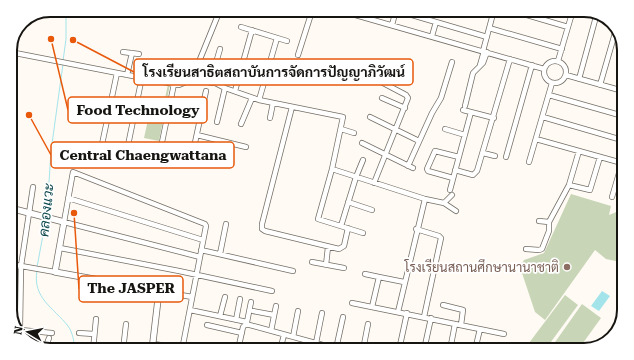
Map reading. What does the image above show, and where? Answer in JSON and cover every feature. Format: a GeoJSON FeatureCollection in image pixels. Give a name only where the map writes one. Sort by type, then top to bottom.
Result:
{"type":"FeatureCollection","features":[{"type":"Feature","properties":{"kind":"street"},"geometry":{"type":"LineString","coordinates":[[17,53],[174,84],[185,83],[190,79],[194,72],[217,17]]}},
{"type":"Feature","properties":{"kind":"street"},"geometry":{"type":"LineString","coordinates":[[298,55],[311,17]]}},
{"type":"Feature","properties":{"kind":"street"},"geometry":{"type":"LineString","coordinates":[[363,17],[544,69]]}},
{"type":"Feature","properties":{"kind":"street"},"geometry":{"type":"LineString","coordinates":[[392,25],[394,17]]}},
{"type":"Feature","properties":{"kind":"street"},"geometry":{"type":"LineString","coordinates":[[419,17],[487,37]]}},
{"type":"Feature","properties":{"kind":"street"},"geometry":{"type":"LineString","coordinates":[[492,17],[483,63],[473,73],[464,108],[471,112],[494,118]]}},
{"type":"Feature","properties":{"kind":"street"},"geometry":{"type":"LineString","coordinates":[[534,17],[568,27]]}},
{"type":"Feature","properties":{"kind":"street"},"geometry":{"type":"LineString","coordinates":[[558,61],[571,17]]}},
{"type":"Feature","properties":{"kind":"street"},"geometry":{"type":"LineString","coordinates":[[579,79],[595,19]]}},
{"type":"Feature","properties":{"kind":"street"},"geometry":{"type":"LineString","coordinates":[[432,36],[436,22]]}},
{"type":"Feature","properties":{"kind":"street"},"geometry":{"type":"LineString","coordinates":[[241,27],[287,41]]}},
{"type":"Feature","properties":{"kind":"street"},"geometry":{"type":"LineString","coordinates":[[489,28],[562,49]]}},
{"type":"Feature","properties":{"kind":"street"},"geometry":{"type":"LineString","coordinates":[[235,91],[252,30]]}},
{"type":"Feature","properties":{"kind":"street"},"geometry":{"type":"LineString","coordinates":[[600,85],[614,36]]}},
{"type":"Feature","properties":{"kind":"street"},"geometry":{"type":"LineString","coordinates":[[259,100],[277,38]]}},
{"type":"Feature","properties":{"kind":"street"},"geometry":{"type":"LineString","coordinates":[[213,81],[220,49]]}},
{"type":"Feature","properties":{"kind":"street"},"geometry":{"type":"LineString","coordinates":[[123,52],[139,54]]}},
{"type":"Feature","properties":{"kind":"street"},"geometry":{"type":"LineString","coordinates":[[127,75],[132,53]]}},
{"type":"Feature","properties":{"kind":"street"},"geometry":{"type":"LineString","coordinates":[[455,170],[473,175],[476,174],[494,118],[510,59]]}},
{"type":"Feature","properties":{"kind":"street"},"geometry":{"type":"LineString","coordinates":[[558,61],[565,66],[566,75],[561,82],[552,83],[546,78],[544,69],[550,62],[558,61]]}},
{"type":"Feature","properties":{"kind":"street"},"geometry":{"type":"LineString","coordinates":[[362,143],[411,167],[419,141],[433,110],[442,98],[452,62]]}},
{"type":"Feature","properties":{"kind":"street"},"geometry":{"type":"LineString","coordinates":[[506,157],[532,66]]}},
{"type":"Feature","properties":{"kind":"street"},"geometry":{"type":"LineString","coordinates":[[194,72],[225,88],[252,98],[341,116],[343,119],[341,129],[318,219],[363,233]]}},
{"type":"Feature","properties":{"kind":"street"},"geometry":{"type":"LineString","coordinates":[[117,73],[101,149],[103,153],[124,157],[126,155],[142,77]]}},
{"type":"Feature","properties":{"kind":"street"},"geometry":{"type":"LineString","coordinates":[[266,74],[295,78]]}},
{"type":"Feature","properties":{"kind":"street"},"geometry":{"type":"LineString","coordinates":[[368,75],[407,96],[408,102],[374,183]]}},
{"type":"Feature","properties":{"kind":"street"},"geometry":{"type":"LineString","coordinates":[[566,75],[617,89]]}},
{"type":"Feature","properties":{"kind":"street"},"geometry":{"type":"LineString","coordinates":[[190,79],[213,81]]}},
{"type":"Feature","properties":{"kind":"street"},"geometry":{"type":"LineString","coordinates":[[529,162],[552,83]]}},
{"type":"Feature","properties":{"kind":"street"},"geometry":{"type":"LineString","coordinates":[[160,152],[174,84]]}},
{"type":"Feature","properties":{"kind":"street"},"geometry":{"type":"LineString","coordinates":[[217,122],[225,88]]}},
{"type":"Feature","properties":{"kind":"street"},"geometry":{"type":"LineString","coordinates":[[194,152],[206,91]]}},
{"type":"Feature","properties":{"kind":"street"},"geometry":{"type":"LineString","coordinates":[[549,95],[617,114]]}},
{"type":"Feature","properties":{"kind":"street"},"geometry":{"type":"LineString","coordinates":[[241,124],[252,98]]}},
{"type":"Feature","properties":{"kind":"street"},"geometry":{"type":"LineString","coordinates":[[382,98],[405,108]]}},
{"type":"Feature","properties":{"kind":"street"},"geometry":{"type":"LineString","coordinates":[[270,118],[274,103]]}},
{"type":"Feature","properties":{"kind":"street"},"geometry":{"type":"LineString","coordinates":[[292,107],[262,229],[328,247],[342,249],[348,228]]}},
{"type":"Feature","properties":{"kind":"street"},"geometry":{"type":"LineString","coordinates":[[450,190],[471,112]]}},
{"type":"Feature","properties":{"kind":"street"},"geometry":{"type":"LineString","coordinates":[[370,117],[419,141]]}},
{"type":"Feature","properties":{"kind":"street"},"geometry":{"type":"LineString","coordinates":[[543,117],[617,139]]}},
{"type":"Feature","properties":{"kind":"street"},"geometry":{"type":"LineString","coordinates":[[341,129],[354,133]]}},
{"type":"Feature","properties":{"kind":"street"},"geometry":{"type":"LineString","coordinates":[[445,129],[465,135]]}},
{"type":"Feature","properties":{"kind":"street"},"geometry":{"type":"LineString","coordinates":[[197,135],[246,147]]}},
{"type":"Feature","properties":{"kind":"street"},"geometry":{"type":"LineString","coordinates":[[536,139],[617,162]]}},
{"type":"Feature","properties":{"kind":"street"},"geometry":{"type":"LineString","coordinates":[[161,145],[219,158]]}},
{"type":"Feature","properties":{"kind":"street"},"geometry":{"type":"LineString","coordinates":[[453,178],[428,172],[427,169],[435,151],[458,157]]}},
{"type":"Feature","properties":{"kind":"street"},"geometry":{"type":"LineString","coordinates":[[526,249],[542,249],[549,231],[549,222],[569,185],[579,151]]}},
{"type":"Feature","properties":{"kind":"street"},"geometry":{"type":"LineString","coordinates":[[483,154],[495,156]]}},
{"type":"Feature","properties":{"kind":"street"},"geometry":{"type":"LineString","coordinates":[[569,185],[590,190],[600,157]]}},
{"type":"Feature","properties":{"kind":"street"},"geometry":{"type":"LineString","coordinates":[[341,226],[356,177],[363,160]]}},
{"type":"Feature","properties":{"kind":"street"},"geometry":{"type":"LineString","coordinates":[[332,169],[425,199],[444,203],[456,211]]}},
{"type":"Feature","properties":{"kind":"street"},"geometry":{"type":"LineString","coordinates":[[55,272],[73,172],[203,222],[206,226],[183,343]]}},
{"type":"Feature","properties":{"kind":"street"},"geometry":{"type":"LineString","coordinates":[[612,197],[617,180]]}},
{"type":"Feature","properties":{"kind":"street"},"geometry":{"type":"LineString","coordinates":[[21,326],[21,266],[33,187]]}},
{"type":"Feature","properties":{"kind":"street"},"geometry":{"type":"LineString","coordinates":[[444,203],[452,195]]}},
{"type":"Feature","properties":{"kind":"street"},"geometry":{"type":"LineString","coordinates":[[68,198],[203,240]]}},
{"type":"Feature","properties":{"kind":"street"},"geometry":{"type":"LineString","coordinates":[[398,312],[416,229],[425,199]]}},
{"type":"Feature","properties":{"kind":"street"},"geometry":{"type":"LineString","coordinates":[[348,202],[372,210]]}},
{"type":"Feature","properties":{"kind":"street"},"geometry":{"type":"LineString","coordinates":[[17,210],[200,257]]}},
{"type":"Feature","properties":{"kind":"street"},"geometry":{"type":"LineString","coordinates":[[539,221],[549,222]]}},
{"type":"Feature","properties":{"kind":"street"},"geometry":{"type":"LineString","coordinates":[[220,254],[226,224]]}},
{"type":"Feature","properties":{"kind":"street"},"geometry":{"type":"LineString","coordinates":[[416,229],[439,236],[441,238],[424,317]]}},
{"type":"Feature","properties":{"kind":"street"},"geometry":{"type":"LineString","coordinates":[[326,265],[328,247]]}},
{"type":"Feature","properties":{"kind":"street"},"geometry":{"type":"LineString","coordinates":[[60,248],[272,291]]}},
{"type":"Feature","properties":{"kind":"street"},"geometry":{"type":"LineString","coordinates":[[201,250],[293,271]]}},
{"type":"Feature","properties":{"kind":"street"},"geometry":{"type":"LineString","coordinates":[[312,262],[344,268]]}},
{"type":"Feature","properties":{"kind":"street"},"geometry":{"type":"LineString","coordinates":[[17,265],[192,297]]}},
{"type":"Feature","properties":{"kind":"street"},"geometry":{"type":"LineString","coordinates":[[365,274],[404,282]]}},
{"type":"Feature","properties":{"kind":"street"},"geometry":{"type":"LineString","coordinates":[[372,307],[379,277]]}},
{"type":"Feature","properties":{"kind":"street"},"geometry":{"type":"LineString","coordinates":[[153,343],[159,291]]}},
{"type":"Feature","properties":{"kind":"street"},"geometry":{"type":"LineString","coordinates":[[220,316],[225,296]]}},
{"type":"Feature","properties":{"kind":"street"},"geometry":{"type":"LineString","coordinates":[[236,320],[240,299]]}},
{"type":"Feature","properties":{"kind":"street"},"geometry":{"type":"LineString","coordinates":[[190,310],[247,322],[251,302]]}},
{"type":"Feature","properties":{"kind":"street"},"geometry":{"type":"LineString","coordinates":[[352,302],[504,334]]}},
{"type":"Feature","properties":{"kind":"street"},"geometry":{"type":"LineString","coordinates":[[442,305],[463,310],[452,343]]}},
{"type":"Feature","properties":{"kind":"street"},"geometry":{"type":"LineString","coordinates":[[271,331],[276,306]]}},
{"type":"Feature","properties":{"kind":"street"},"geometry":{"type":"LineString","coordinates":[[254,311],[274,315]]}},
{"type":"Feature","properties":{"kind":"street"},"geometry":{"type":"LineString","coordinates":[[293,337],[298,311]]}},
{"type":"Feature","properties":{"kind":"street"},"geometry":{"type":"LineString","coordinates":[[240,343],[244,325],[246,324],[316,343],[322,313]]}},
{"type":"Feature","properties":{"kind":"street"},"geometry":{"type":"LineString","coordinates":[[401,343],[407,313]]}},
{"type":"Feature","properties":{"kind":"street"},"geometry":{"type":"LineString","coordinates":[[339,343],[343,317]]}},
{"type":"Feature","properties":{"kind":"street"},"geometry":{"type":"LineString","coordinates":[[426,343],[431,318]]}},
{"type":"Feature","properties":{"kind":"street"},"geometry":{"type":"LineString","coordinates":[[93,343],[96,319]]}},
{"type":"Feature","properties":{"kind":"street"},"geometry":{"type":"LineString","coordinates":[[124,343],[126,324]]}},
{"type":"Feature","properties":{"kind":"street"},"geometry":{"type":"LineString","coordinates":[[364,343],[368,324]]}},
{"type":"Feature","properties":{"kind":"street"},"geometry":{"type":"LineString","coordinates":[[207,325],[242,333]]}},
{"type":"Feature","properties":{"kind":"street"},"geometry":{"type":"LineString","coordinates":[[477,343],[480,329]]}},
{"type":"Feature","properties":{"kind":"street"},"geometry":{"type":"LineString","coordinates":[[24,330],[52,333]]}},
{"type":"Feature","properties":{"kind":"street"},"geometry":{"type":"LineString","coordinates":[[79,333],[94,334]]}},
{"type":"Feature","properties":{"kind":"street"},"geometry":{"type":"LineString","coordinates":[[282,343],[284,335]]}},
{"type":"Feature","properties":{"kind":"street"},"geometry":{"type":"LineString","coordinates":[[47,343],[49,338]]}},
{"type":"Feature","properties":{"kind":"green space"},"geometry":{"type":"Polygon","coordinates":[[[168,84],[170,84],[159,141],[144,138],[151,106],[163,108],[168,84]]]}},
{"type":"Feature","properties":{"kind":"green space"},"geometry":{"type":"Polygon","coordinates":[[[571,194],[611,206],[609,215],[617,212],[617,261],[606,259],[595,250],[545,320],[535,312],[520,267],[524,260],[544,253],[571,194]]]}},
{"type":"Feature","properties":{"kind":"green space"},"geometry":{"type":"Polygon","coordinates":[[[565,295],[578,305],[550,343],[529,343],[565,295]]]}},
{"type":"Feature","properties":{"kind":"green space"},"geometry":{"type":"Polygon","coordinates":[[[582,304],[601,318],[583,343],[554,343],[582,304]]]}},
{"type":"Feature","properties":{"kind":"water"},"geometry":{"type":"Polygon","coordinates":[[[602,291],[610,296],[599,311],[591,306],[602,291]]]}},
{"type":"Feature","properties":{"kind":"waterway","name":"คลองแวะ"},"geometry":{"type":"LineString","coordinates":[[63,61],[66,39],[66,17]]}},
{"type":"Feature","properties":{"kind":"waterway","name":"คลองแวะ"},"geometry":{"type":"LineString","coordinates":[[47,214],[51,151],[63,64]]}},
{"type":"Feature","properties":{"kind":"waterway","name":"คลองแวะ"},"geometry":{"type":"LineString","coordinates":[[37,267],[46,219]]}},
{"type":"Feature","properties":{"kind":"waterway","name":"คลองแวะ"},"geometry":{"type":"LineString","coordinates":[[37,271],[36,280],[41,296],[68,326],[74,343]]}},
{"type":"Feature","properties":{"kind":"place","name":"Food Technology"},"geometry":{"type":"Point","coordinates":[51,39]}},
{"type":"Feature","properties":{"kind":"place","name":"โรงเรียนสาธิตสถาบันการจัดการปัญญาภิวัฒน์"},"geometry":{"type":"Point","coordinates":[73,40]}},
{"type":"Feature","properties":{"kind":"place","name":"Central Chaengwattana"},"geometry":{"type":"Point","coordinates":[29,115]}},
{"type":"Feature","properties":{"kind":"place","name":"The JASPER"},"geometry":{"type":"Point","coordinates":[74,213]}},
{"type":"Feature","properties":{"kind":"place","name":"โรงเรียนสถานศึกษานานาชาติ"},"geometry":{"type":"Point","coordinates":[567,267]}}]}
